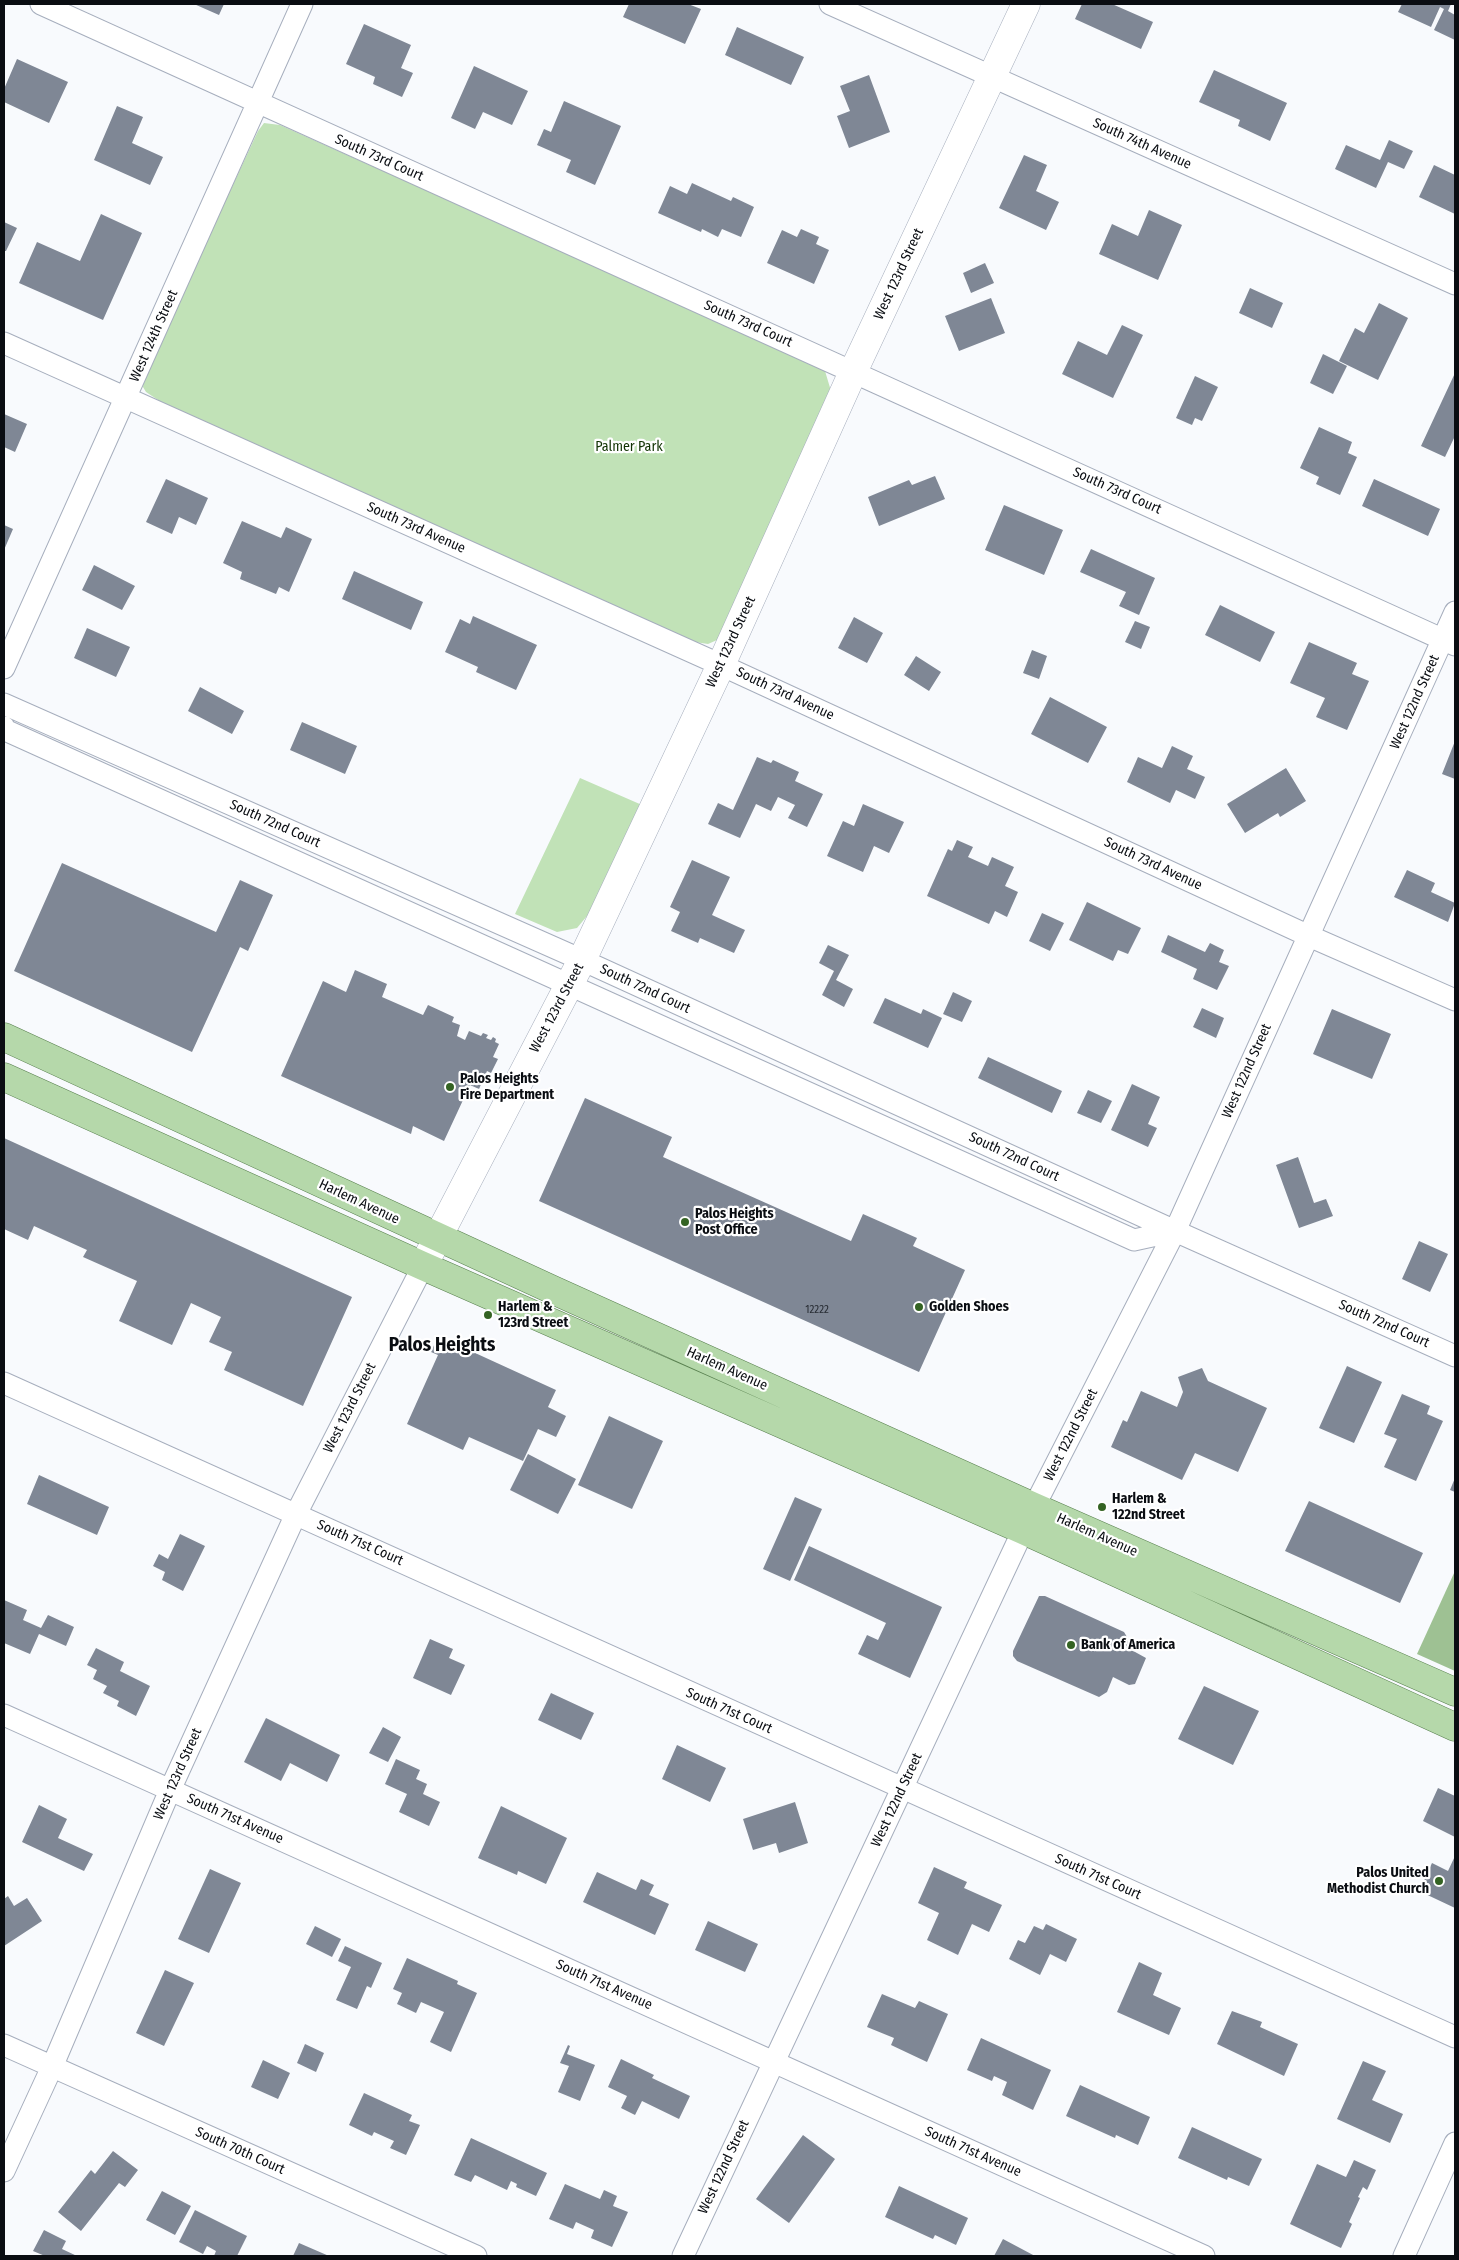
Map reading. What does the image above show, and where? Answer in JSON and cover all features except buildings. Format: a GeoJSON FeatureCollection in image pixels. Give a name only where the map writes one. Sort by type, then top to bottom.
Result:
{"type":"FeatureCollection","features":[{"type":"Feature","properties":{"kind":"main road","name":"Harlem Avenue"},"geometry":{"type":"LineString","coordinates":[[4,1037],[436,1238],[1028,1519],[1455,1727]]}},
{"type":"Feature","properties":{"kind":"main road","name":"Harlem Avenue"},"geometry":{"type":"LineString","coordinates":[[4,1077],[423,1266],[1028,1519],[1455,1692]]}},
{"type":"Feature","properties":{"kind":"street","name":"South 73rd Court"},"geometry":{"type":"LineString","coordinates":[[41,4],[1449,642]]}},
{"type":"Feature","properties":{"kind":"street","name":"West 124th Street"},"geometry":{"type":"LineString","coordinates":[[4,668],[302,4]]}},
{"type":"Feature","properties":{"kind":"street","name":"South 74th Avenue"},"geometry":{"type":"LineString","coordinates":[[830,4],[1455,284]]}},
{"type":"Feature","properties":{"kind":"street","name":"West 123rd Street"},"geometry":{"type":"LineString","coordinates":[[4,2171],[52,2067],[170,1790],[296,1514],[436,1238],[576,972],[721,665],[853,372],[1026,4]]}},
{"type":"Feature","properties":{"kind":"street","name":"South 73rd Avenue"},"geometry":{"type":"LineString","coordinates":[[4,343],[721,665],[1308,936],[1455,1000]]}},
{"type":"Feature","properties":{"kind":"street","name":"West 122nd Street"},"geometry":{"type":"LineString","coordinates":[[683,2256],[1028,1519],[1175,1231],[1308,936],[1449,642],[1455,612]]}},
{"type":"Feature","properties":{"kind":"street","name":"South 72nd Court"},"geometry":{"type":"LineString","coordinates":[[4,704],[391,876],[576,972]]}},
{"type":"Feature","properties":{"kind":"street","name":"South 72nd Court"},"geometry":{"type":"LineString","coordinates":[[4,727],[5,730],[380,898],[576,972],[1175,1231],[1455,1356]]}},
{"type":"Feature","properties":{"kind":"street"},"geometry":{"type":"LineString","coordinates":[[380,898],[391,876]]}},
{"type":"Feature","properties":{"kind":"street","name":"South 71st Court"},"geometry":{"type":"LineString","coordinates":[[4,1383],[1455,2037]]}},
{"type":"Feature","properties":{"kind":"street","name":"South 71st Avenue"},"geometry":{"type":"LineString","coordinates":[[4,1715],[1204,2256]]}},
{"type":"Feature","properties":{"kind":"street","name":"South 70th Court"},"geometry":{"type":"LineString","coordinates":[[4,2045],[476,2256]]}},
{"type":"Feature","properties":{"kind":"street"},"geometry":{"type":"LineString","coordinates":[[1404,2256],[1455,2143]]}},
{"type":"Feature","properties":{"kind":"green space","name":"Palmer Park"},"geometry":{"type":"Polygon","coordinates":[[[264,123],[280,125],[818,365],[825,371],[831,391],[717,640],[708,644],[695,642],[167,406],[146,392],[143,387],[144,376],[258,131],[264,123]]]}},
{"type":"Feature","properties":{"kind":"green space"},"geometry":{"type":"Polygon","coordinates":[[[580,778],[642,805],[597,904],[577,928],[557,932],[515,914],[580,778]]]}},
{"type":"Feature","properties":{"kind":"green space"},"geometry":{"type":"Polygon","coordinates":[[[1455,1571],[1455,1671],[1417,1654],[1455,1571]]]}},
{"type":"Feature","properties":{"kind":"place","name":"Palos Heights Fire Department"},"geometry":{"type":"Point","coordinates":[450,1087]}},
{"type":"Feature","properties":{"kind":"place","name":"Palos Heights Post Office"},"geometry":{"type":"Point","coordinates":[685,1222]}},
{"type":"Feature","properties":{"kind":"place","name":"Golden Shoes"},"geometry":{"type":"Point","coordinates":[919,1307]}},
{"type":"Feature","properties":{"kind":"place","name":"Harlem & 123rd Street"},"geometry":{"type":"Point","coordinates":[488,1315]}},
{"type":"Feature","properties":{"kind":"place","name":"Harlem & 122nd Street"},"geometry":{"type":"Point","coordinates":[1102,1507]}},
{"type":"Feature","properties":{"kind":"place","name":"Bank of America"},"geometry":{"type":"Point","coordinates":[1071,1645]}},
{"type":"Feature","properties":{"kind":"place","name":"Palos United Methodist Church"},"geometry":{"type":"Point","coordinates":[1439,1881]}},
{"type":"Feature","properties":{"kind":"district","name":"Palos Heights"},"geometry":{"type":"Point","coordinates":[442,1346]}}]}
